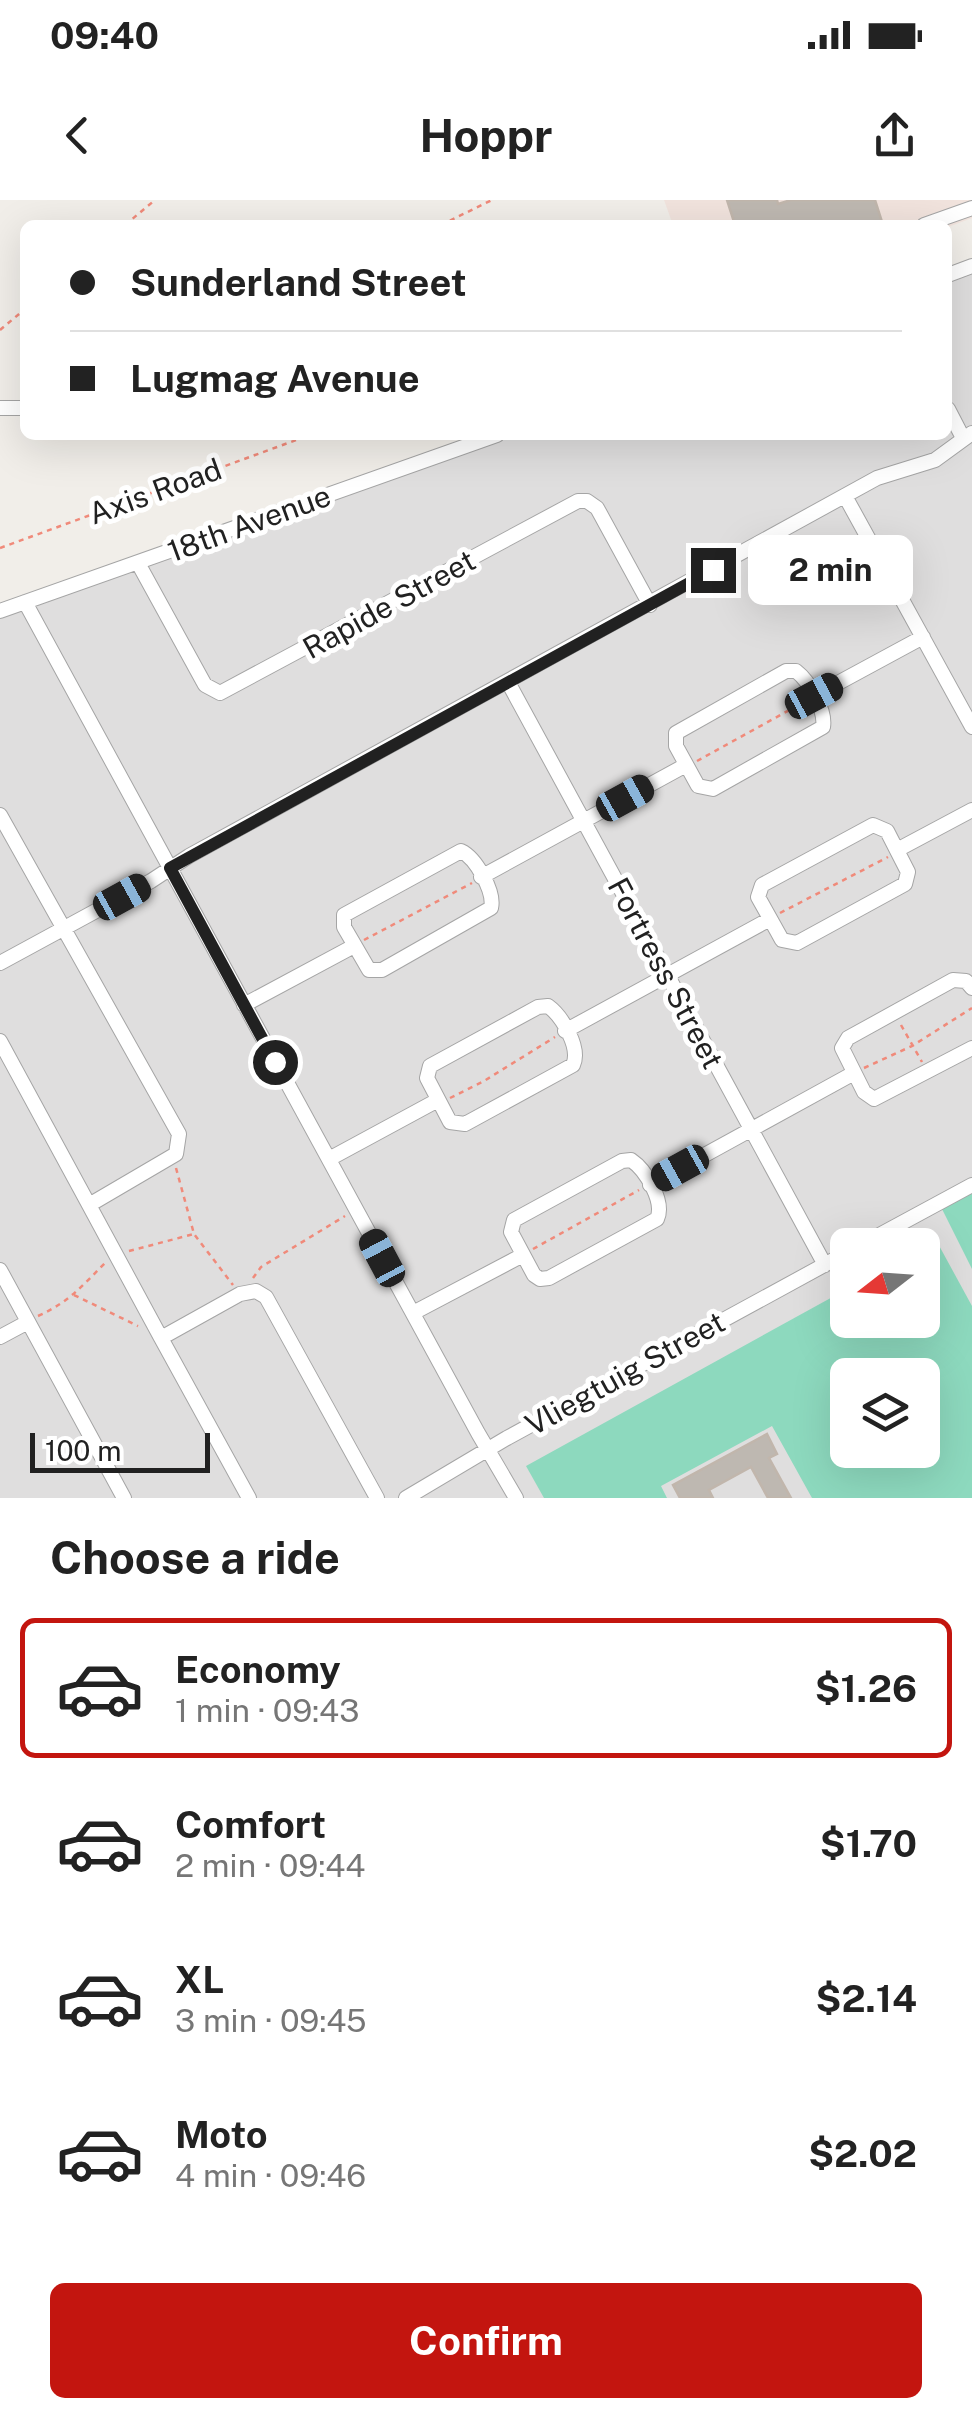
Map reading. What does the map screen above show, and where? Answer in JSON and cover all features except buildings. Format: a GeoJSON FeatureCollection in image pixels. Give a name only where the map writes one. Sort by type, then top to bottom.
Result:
{"type":"FeatureCollection","features":[{"type":"Feature","properties":{"kind":"street"},"geometry":{"type":"LineString","coordinates":[[938,220],[972,208]]}},
{"type":"Feature","properties":{"kind":"street"},"geometry":{"type":"LineString","coordinates":[[0,964],[846,496],[896,470],[935,460],[968,436],[952,414]]}},
{"type":"Feature","properties":{"kind":"street","name":"18th Avenue"},"geometry":{"type":"LineString","coordinates":[[0,611],[484,440]]}},
{"type":"Feature","properties":{"kind":"street"},"geometry":{"type":"LineString","coordinates":[[846,496],[972,727]]}},
{"type":"Feature","properties":{"kind":"street","name":"Rapide Street"},"geometry":{"type":"LineString","coordinates":[[138,563],[205,686],[220,692],[578,501],[587,501],[597,508],[650,605]]}},
{"type":"Feature","properties":{"kind":"street"},"geometry":{"type":"LineString","coordinates":[[26,602],[516,1498]]}},
{"type":"Feature","properties":{"kind":"street"},"geometry":{"type":"LineString","coordinates":[[814,696],[923,638]]}},
{"type":"Feature","properties":{"kind":"street"},"geometry":{"type":"LineString","coordinates":[[786,672],[801,674],[824,718],[821,730],[714,789],[698,786],[686,765],[675,743],[678,731],[786,672]]}},
{"type":"Feature","properties":{"kind":"street","name":"Fortress Street"},"geometry":{"type":"LineString","coordinates":[[508,682],[824,1264]]}},
{"type":"Feature","properties":{"kind":"street"},"geometry":{"type":"LineString","coordinates":[[482,877],[686,765]]}},
{"type":"Feature","properties":{"kind":"street"},"geometry":{"type":"LineString","coordinates":[[897,850],[972,810]]}},
{"type":"Feature","properties":{"kind":"street"},"geometry":{"type":"LineString","coordinates":[[0,815],[179,1134],[180,1146],[172,1157],[89,1205]]}},
{"type":"Feature","properties":{"kind":"street"},"geometry":{"type":"LineString","coordinates":[[876,824],[885,828],[908,872],[905,884],[797,943],[782,940],[770,919],[758,897],[760,888],[876,824]]}},
{"type":"Feature","properties":{"kind":"street"},"geometry":{"type":"LineString","coordinates":[[460,852],[469,856],[493,899],[489,911],[382,970],[369,970],[354,946],[343,924],[346,912],[460,852]]}},
{"type":"Feature","properties":{"kind":"street"},"geometry":{"type":"LineString","coordinates":[[566,1031],[770,919]]}},
{"type":"Feature","properties":{"kind":"street"},"geometry":{"type":"LineString","coordinates":[[244,1005],[354,946]]}},
{"type":"Feature","properties":{"kind":"street"},"geometry":{"type":"LineString","coordinates":[[972,988],[966,980],[956,979],[846,1039],[842,1052],[866,1095],[874,1099],[972,1048]]}},
{"type":"Feature","properties":{"kind":"street"},"geometry":{"type":"LineString","coordinates":[[538,1007],[553,1009],[566,1031],[577,1053],[575,1062],[459,1126],[450,1122],[427,1078],[430,1066],[538,1007]]}},
{"type":"Feature","properties":{"kind":"street"},"geometry":{"type":"LineString","coordinates":[[0,1041],[249,1498]]}},
{"type":"Feature","properties":{"kind":"street"},"geometry":{"type":"LineString","coordinates":[[650,1185],[854,1074]]}},
{"type":"Feature","properties":{"kind":"street"},"geometry":{"type":"LineString","coordinates":[[328,1159],[438,1100]]}},
{"type":"Feature","properties":{"kind":"street"},"geometry":{"type":"LineString","coordinates":[[625,1160],[637,1163],[661,1207],[657,1219],[546,1279],[534,1276],[522,1255],[511,1232],[517,1218],[625,1160]]}},
{"type":"Feature","properties":{"kind":"street"},"geometry":{"type":"LineString","coordinates":[[892,1228],[972,1185]]}},
{"type":"Feature","properties":{"kind":"street"},"geometry":{"type":"LineString","coordinates":[[413,1313],[522,1255]]}},
{"type":"Feature","properties":{"kind":"street","name":"Vliegtuig Street"},"geometry":{"type":"LineString","coordinates":[[406,1498],[830,1261]]}},
{"type":"Feature","properties":{"kind":"street"},"geometry":{"type":"LineString","coordinates":[[0,1270],[124,1498]]}},
{"type":"Feature","properties":{"kind":"street"},"geometry":{"type":"LineString","coordinates":[[162,1338],[240,1294],[256,1291],[266,1297],[376,1498]]}},
{"type":"Feature","properties":{"kind":"street"},"geometry":{"type":"LineString","coordinates":[[0,1336],[28,1322]]}},
{"type":"Feature","properties":{"kind":"lane"},"geometry":{"type":"LineString","coordinates":[[767,540],[794,579],[823,594],[843,596],[861,592],[890,577]]}},
{"type":"Feature","properties":{"kind":"path"},"geometry":{"type":"LineString","coordinates":[[131,220],[155,200]]}},
{"type":"Feature","properties":{"kind":"path"},"geometry":{"type":"LineString","coordinates":[[451,220],[492,200]]}},
{"type":"Feature","properties":{"kind":"path"},"geometry":{"type":"LineString","coordinates":[[0,330],[20,313]]}},
{"type":"Feature","properties":{"kind":"path","name":"Axis Road"},"geometry":{"type":"LineString","coordinates":[[0,548],[296,440]]}},
{"type":"Feature","properties":{"kind":"path"},"geometry":{"type":"LineString","coordinates":[[686,765],[735,742],[814,696]]}},
{"type":"Feature","properties":{"kind":"path"},"geometry":{"type":"LineString","coordinates":[[770,919],[897,850]]}},
{"type":"Feature","properties":{"kind":"path"},"geometry":{"type":"LineString","coordinates":[[354,946],[482,877]]}},
{"type":"Feature","properties":{"kind":"path"},"geometry":{"type":"LineString","coordinates":[[854,1074],[912,1046],[972,1008]]}},
{"type":"Feature","properties":{"kind":"path"},"geometry":{"type":"LineString","coordinates":[[894,1012],[929,1072]]}},
{"type":"Feature","properties":{"kind":"path"},"geometry":{"type":"LineString","coordinates":[[438,1100],[484,1081],[566,1031]]}},
{"type":"Feature","properties":{"kind":"path"},"geometry":{"type":"LineString","coordinates":[[172,1157],[194,1234],[240,1294],[261,1266],[356,1210]]}},
{"type":"Feature","properties":{"kind":"path"},"geometry":{"type":"LineString","coordinates":[[522,1255],[650,1185]]}},
{"type":"Feature","properties":{"kind":"path"},"geometry":{"type":"LineString","coordinates":[[28,1322],[63,1305],[81,1283],[116,1254],[194,1234]]}},
{"type":"Feature","properties":{"kind":"path"},"geometry":{"type":"LineString","coordinates":[[74,1295],[162,1338]]}},
{"type":"Feature","properties":{"kind":"shaded area"},"geometry":{"type":"Polygon","coordinates":[[[664,200],[972,200],[972,218],[952,226],[952,220],[671,220],[664,200]]]}},
{"type":"Feature","properties":{"kind":"shaded area"},"geometry":{"type":"Polygon","coordinates":[[[972,266],[972,1498],[0,1498],[0,611],[483,440],[952,440],[952,274],[972,266]]]}},
{"type":"Feature","properties":{"kind":"green space"},"geometry":{"type":"Polygon","coordinates":[[[972,1185],[972,1269],[939,1203],[972,1185]]]}},
{"type":"Feature","properties":{"kind":"green space"},"geometry":{"type":"Polygon","coordinates":[[[940,1247],[972,1306],[972,1498],[812,1498],[772,1426],[661,1486],[667,1498],[544,1498],[526,1466],[830,1298],[830,1338],[940,1338],[940,1247]]]}},
{"type":"Feature","properties":{"kind":"route"},"geometry":{"type":"LineString","coordinates":[[275,1062],[170,868],[713,570]]}}]}
